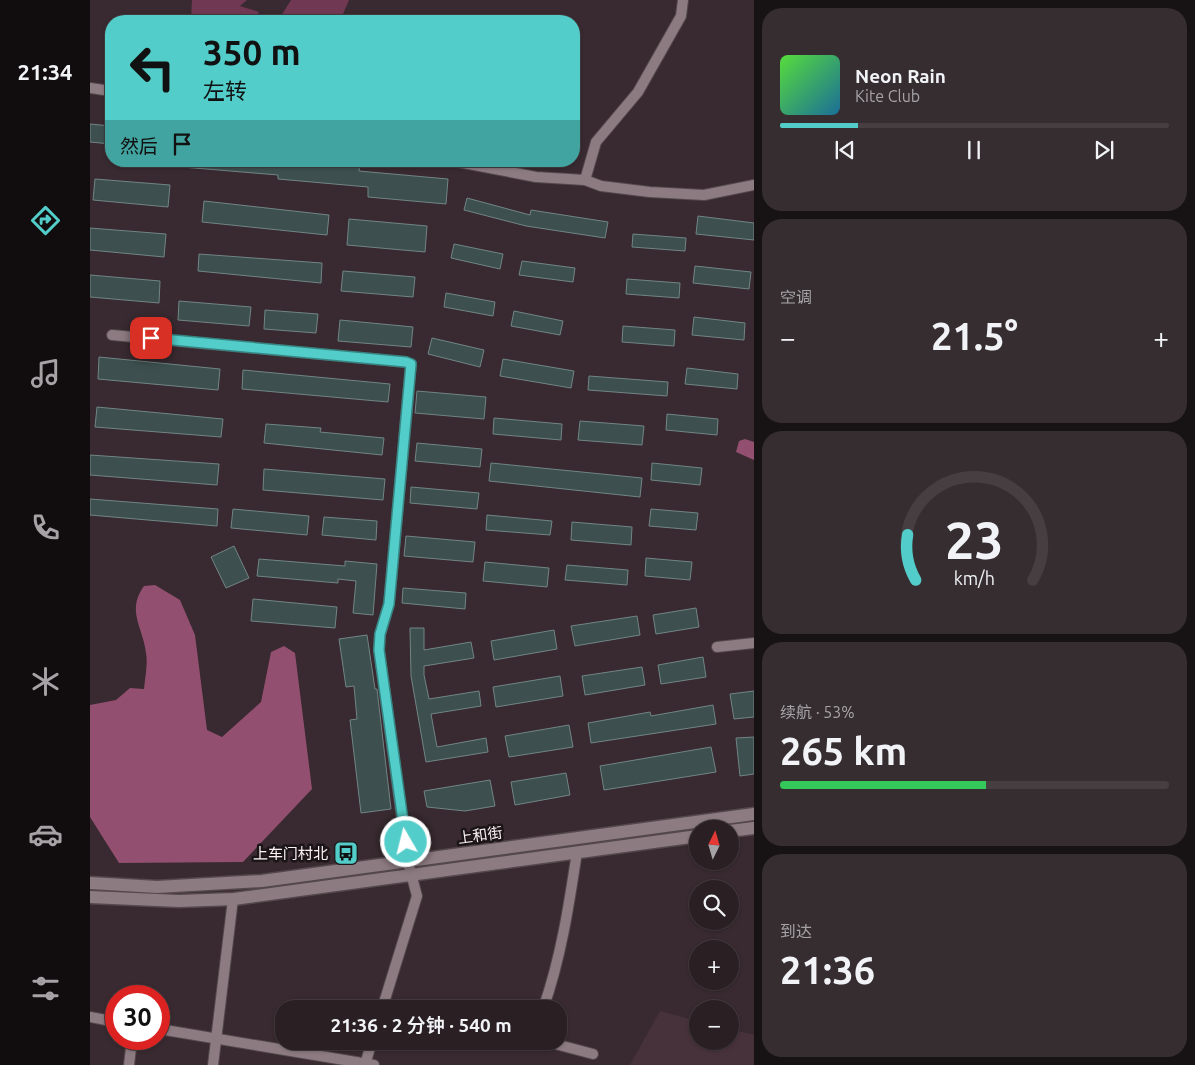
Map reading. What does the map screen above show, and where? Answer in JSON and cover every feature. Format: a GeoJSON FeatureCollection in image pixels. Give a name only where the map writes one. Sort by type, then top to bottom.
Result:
{"type":"FeatureCollection","features":[{"type":"Feature","properties":{"kind":"street"},"geometry":{"type":"LineString","coordinates":[[584,180],[596,142],[638,92],[681,16],[683,0]]}},
{"type":"Feature","properties":{"kind":"street"},"geometry":{"type":"LineString","coordinates":[[90,88],[105,90]]}},
{"type":"Feature","properties":{"kind":"street"},"geometry":{"type":"LineString","coordinates":[[484,167],[536,177],[584,180],[601,186],[650,192],[704,195],[754,185]]}},
{"type":"Feature","properties":{"kind":"street"},"geometry":{"type":"LineString","coordinates":[[112,335],[406,362],[411,364],[389,604],[380,634],[379,650],[408,862],[417,896],[385,1000]]}},
{"type":"Feature","properties":{"kind":"street"},"geometry":{"type":"LineString","coordinates":[[717,647],[754,643]]}},
{"type":"Feature","properties":{"kind":"street","name":"上和街"},"geometry":{"type":"LineString","coordinates":[[90,883],[157,887],[262,882],[754,814]]}},
{"type":"Feature","properties":{"kind":"street"},"geometry":{"type":"LineString","coordinates":[[739,830],[754,828]]}},
{"type":"Feature","properties":{"kind":"street","name":"上和街"},"geometry":{"type":"LineString","coordinates":[[90,897],[179,901],[232,899],[689,837]]}},
{"type":"Feature","properties":{"kind":"street"},"geometry":{"type":"LineString","coordinates":[[546,1000],[567,917],[577,852]]}},
{"type":"Feature","properties":{"kind":"street"},"geometry":{"type":"LineString","coordinates":[[213,1065],[232,899]]}},
{"type":"Feature","properties":{"kind":"street"},"geometry":{"type":"LineString","coordinates":[[90,1017],[105,1020]]}},
{"type":"Feature","properties":{"kind":"street"},"geometry":{"type":"LineString","coordinates":[[170,1031],[368,1064],[370,1050]]}},
{"type":"Feature","properties":{"kind":"street"},"geometry":{"type":"LineString","coordinates":[[567,1047],[592,1054]]}},
{"type":"Feature","properties":{"kind":"street"},"geometry":{"type":"LineString","coordinates":[[129,1065],[131,1050]]}},
{"type":"Feature","properties":{"kind":"shaded area"},"geometry":{"type":"Polygon","coordinates":[[[192,0],[247,0],[240,6],[259,12],[257,15],[191,15],[192,0]]]}},
{"type":"Feature","properties":{"kind":"shaded area"},"geometry":{"type":"Polygon","coordinates":[[[291,0],[349,0],[343,15],[282,15],[291,0]]]}},
{"type":"Feature","properties":{"kind":"shaded area"},"geometry":{"type":"Polygon","coordinates":[[[745,439],[754,442],[754,460],[736,452],[739,441],[745,439]]]}},
{"type":"Feature","properties":{"kind":"shaded area"},"geometry":{"type":"Polygon","coordinates":[[[155,585],[180,600],[195,635],[207,730],[222,737],[261,702],[271,652],[284,646],[295,653],[312,789],[243,862],[119,863],[90,817],[90,705],[116,700],[130,688],[144,689],[147,657],[137,619],[136,603],[144,586],[155,585]]]}},
{"type":"Feature","properties":{"kind":"shaded area"},"geometry":{"type":"Polygon","coordinates":[[[660,1011],[689,1019],[689,1050],[739,1050],[739,1031],[754,1035],[754,1065],[630,1065],[660,1011]]]}},
{"type":"Feature","properties":{"kind":"building"},"geometry":{"type":"Polygon","coordinates":[[[90,124],[105,125],[105,143],[90,142],[90,124]]]}},
{"type":"Feature","properties":{"kind":"building"},"geometry":{"type":"Polygon","coordinates":[[[182,167],[359,167],[359,171],[448,179],[446,204],[368,197],[368,187],[278,179],[278,175],[182,167]]]}},
{"type":"Feature","properties":{"kind":"building"},"geometry":{"type":"Polygon","coordinates":[[[95,179],[170,185],[168,207],[93,200],[95,179]]]}},
{"type":"Feature","properties":{"kind":"building"},"geometry":{"type":"Polygon","coordinates":[[[467,198],[530,215],[531,210],[608,222],[605,238],[526,226],[464,210],[467,198]]]}},
{"type":"Feature","properties":{"kind":"building"},"geometry":{"type":"Polygon","coordinates":[[[204,201],[329,215],[327,235],[202,222],[204,201]]]}},
{"type":"Feature","properties":{"kind":"building"},"geometry":{"type":"Polygon","coordinates":[[[698,216],[754,223],[754,240],[696,234],[698,216]]]}},
{"type":"Feature","properties":{"kind":"building"},"geometry":{"type":"Polygon","coordinates":[[[349,219],[427,226],[425,252],[347,245],[349,219]]]}},
{"type":"Feature","properties":{"kind":"building"},"geometry":{"type":"Polygon","coordinates":[[[90,228],[166,234],[164,257],[90,250],[90,228]]]}},
{"type":"Feature","properties":{"kind":"building"},"geometry":{"type":"Polygon","coordinates":[[[633,234],[686,238],[685,251],[632,247],[633,234]]]}},
{"type":"Feature","properties":{"kind":"building"},"geometry":{"type":"Polygon","coordinates":[[[454,244],[503,254],[500,269],[451,258],[454,244]]]}},
{"type":"Feature","properties":{"kind":"building"},"geometry":{"type":"Polygon","coordinates":[[[199,254],[322,263],[321,283],[198,271],[199,254]]]}},
{"type":"Feature","properties":{"kind":"building"},"geometry":{"type":"Polygon","coordinates":[[[522,261],[575,268],[573,282],[519,275],[522,261]]]}},
{"type":"Feature","properties":{"kind":"building"},"geometry":{"type":"Polygon","coordinates":[[[695,266],[751,272],[749,289],[693,283],[695,266]]]}},
{"type":"Feature","properties":{"kind":"building"},"geometry":{"type":"Polygon","coordinates":[[[343,271],[415,277],[413,297],[341,291],[343,271]]]}},
{"type":"Feature","properties":{"kind":"building"},"geometry":{"type":"Polygon","coordinates":[[[90,275],[160,281],[159,303],[90,297],[90,275]]]}},
{"type":"Feature","properties":{"kind":"building"},"geometry":{"type":"Polygon","coordinates":[[[627,279],[680,283],[679,298],[626,294],[627,279]]]}},
{"type":"Feature","properties":{"kind":"building"},"geometry":{"type":"Polygon","coordinates":[[[446,293],[495,302],[493,316],[444,307],[446,293]]]}},
{"type":"Feature","properties":{"kind":"building"},"geometry":{"type":"Polygon","coordinates":[[[179,301],[251,307],[249,326],[178,320],[179,301]]]}},
{"type":"Feature","properties":{"kind":"building"},"geometry":{"type":"Polygon","coordinates":[[[265,310],[318,314],[316,333],[264,329],[265,310]]]}},
{"type":"Feature","properties":{"kind":"building"},"geometry":{"type":"Polygon","coordinates":[[[514,311],[563,321],[560,335],[511,326],[514,311]]]}},
{"type":"Feature","properties":{"kind":"building"},"geometry":{"type":"Polygon","coordinates":[[[694,317],[745,323],[744,340],[692,335],[694,317]]]}},
{"type":"Feature","properties":{"kind":"building"},"geometry":{"type":"Polygon","coordinates":[[[340,320],[413,327],[411,347],[338,341],[340,320]]]}},
{"type":"Feature","properties":{"kind":"building"},"geometry":{"type":"Polygon","coordinates":[[[623,326],[675,330],[674,346],[622,342],[623,326]]]}},
{"type":"Feature","properties":{"kind":"building"},"geometry":{"type":"Polygon","coordinates":[[[432,338],[484,350],[480,367],[428,354],[432,338]]]}},
{"type":"Feature","properties":{"kind":"building"},"geometry":{"type":"Polygon","coordinates":[[[99,357],[220,369],[218,390],[98,379],[99,357]]]}},
{"type":"Feature","properties":{"kind":"building"},"geometry":{"type":"Polygon","coordinates":[[[503,359],[574,371],[571,388],[500,376],[503,359]]]}},
{"type":"Feature","properties":{"kind":"building"},"geometry":{"type":"Polygon","coordinates":[[[687,368],[738,374],[737,389],[685,384],[687,368]]]}},
{"type":"Feature","properties":{"kind":"building"},"geometry":{"type":"Polygon","coordinates":[[[243,370],[390,384],[388,402],[242,389],[243,370]]]}},
{"type":"Feature","properties":{"kind":"building"},"geometry":{"type":"Polygon","coordinates":[[[589,376],[668,382],[667,396],[588,390],[589,376]]]}},
{"type":"Feature","properties":{"kind":"building"},"geometry":{"type":"Polygon","coordinates":[[[417,391],[486,397],[484,419],[415,413],[417,391]]]}},
{"type":"Feature","properties":{"kind":"building"},"geometry":{"type":"Polygon","coordinates":[[[97,407],[223,419],[221,437],[95,427],[97,407]]]}},
{"type":"Feature","properties":{"kind":"building"},"geometry":{"type":"Polygon","coordinates":[[[667,414],[718,419],[717,435],[666,430],[667,414]]]}},
{"type":"Feature","properties":{"kind":"building"},"geometry":{"type":"Polygon","coordinates":[[[494,418],[562,424],[561,440],[493,434],[494,418]]]}},
{"type":"Feature","properties":{"kind":"building"},"geometry":{"type":"Polygon","coordinates":[[[580,421],[644,426],[642,445],[578,440],[580,421]]]}},
{"type":"Feature","properties":{"kind":"building"},"geometry":{"type":"Polygon","coordinates":[[[266,424],[321,428],[320,432],[384,438],[382,455],[264,443],[266,424]]]}},
{"type":"Feature","properties":{"kind":"building"},"geometry":{"type":"Polygon","coordinates":[[[417,443],[482,449],[480,467],[415,461],[417,443]]]}},
{"type":"Feature","properties":{"kind":"building"},"geometry":{"type":"Polygon","coordinates":[[[90,455],[219,464],[217,485],[90,475],[90,455]]]}},
{"type":"Feature","properties":{"kind":"building"},"geometry":{"type":"Polygon","coordinates":[[[491,463],[642,478],[640,497],[489,481],[491,463]]]}},
{"type":"Feature","properties":{"kind":"building"},"geometry":{"type":"Polygon","coordinates":[[[652,463],[702,468],[700,485],[651,480],[652,463]]]}},
{"type":"Feature","properties":{"kind":"building"},"geometry":{"type":"Polygon","coordinates":[[[264,469],[385,479],[383,500],[263,490],[264,469]]]}},
{"type":"Feature","properties":{"kind":"building"},"geometry":{"type":"Polygon","coordinates":[[[411,487],[479,493],[477,509],[410,503],[411,487]]]}},
{"type":"Feature","properties":{"kind":"building"},"geometry":{"type":"Polygon","coordinates":[[[90,499],[218,509],[217,526],[90,515],[90,499]]]}},
{"type":"Feature","properties":{"kind":"building"},"geometry":{"type":"Polygon","coordinates":[[[233,509],[309,516],[307,535],[231,528],[233,509]]]}},
{"type":"Feature","properties":{"kind":"building"},"geometry":{"type":"Polygon","coordinates":[[[651,509],[698,513],[696,530],[649,526],[651,509]]]}},
{"type":"Feature","properties":{"kind":"building"},"geometry":{"type":"Polygon","coordinates":[[[487,515],[552,521],[550,535],[486,530],[487,515]]]}},
{"type":"Feature","properties":{"kind":"building"},"geometry":{"type":"Polygon","coordinates":[[[324,517],[377,521],[376,540],[322,535],[324,517]]]}},
{"type":"Feature","properties":{"kind":"building"},"geometry":{"type":"Polygon","coordinates":[[[572,522],[632,527],[631,545],[571,540],[572,522]]]}},
{"type":"Feature","properties":{"kind":"building"},"geometry":{"type":"Polygon","coordinates":[[[406,536],[475,542],[473,562],[404,556],[406,536]]]}},
{"type":"Feature","properties":{"kind":"building"},"geometry":{"type":"Polygon","coordinates":[[[234,546],[249,578],[226,588],[211,557],[234,546]]]}},
{"type":"Feature","properties":{"kind":"building"},"geometry":{"type":"Polygon","coordinates":[[[646,558],[692,562],[690,580],[645,576],[646,558]]]}},
{"type":"Feature","properties":{"kind":"building"},"geometry":{"type":"Polygon","coordinates":[[[259,559],[345,566],[345,561],[377,564],[373,615],[353,613],[356,581],[338,579],[338,583],[257,576],[259,559]]]}},
{"type":"Feature","properties":{"kind":"building"},"geometry":{"type":"Polygon","coordinates":[[[485,562],[549,568],[547,587],[483,581],[485,562]]]}},
{"type":"Feature","properties":{"kind":"building"},"geometry":{"type":"Polygon","coordinates":[[[567,565],[628,570],[627,585],[565,580],[567,565]]]}},
{"type":"Feature","properties":{"kind":"building"},"geometry":{"type":"Polygon","coordinates":[[[403,588],[466,593],[465,609],[402,603],[403,588]]]}},
{"type":"Feature","properties":{"kind":"building"},"geometry":{"type":"Polygon","coordinates":[[[253,599],[337,607],[335,628],[251,621],[253,599]]]}},
{"type":"Feature","properties":{"kind":"building"},"geometry":{"type":"Polygon","coordinates":[[[696,608],[699,627],[656,634],[653,615],[696,608]]]}},
{"type":"Feature","properties":{"kind":"building"},"geometry":{"type":"Polygon","coordinates":[[[637,616],[640,635],[575,646],[571,626],[637,616]]]}},
{"type":"Feature","properties":{"kind":"building"},"geometry":{"type":"Polygon","coordinates":[[[410,628],[424,628],[424,650],[471,642],[474,658],[424,666],[424,675],[429,699],[479,691],[481,706],[431,714],[437,747],[486,738],[488,752],[426,762],[411,676],[410,628]]]}},
{"type":"Feature","properties":{"kind":"building"},"geometry":{"type":"Polygon","coordinates":[[[554,630],[557,649],[494,660],[491,641],[554,630]]]}},
{"type":"Feature","properties":{"kind":"building"},"geometry":{"type":"Polygon","coordinates":[[[367,635],[375,689],[377,689],[391,809],[361,813],[350,720],[357,719],[354,686],[346,687],[339,639],[367,635]]]}},
{"type":"Feature","properties":{"kind":"building"},"geometry":{"type":"Polygon","coordinates":[[[703,657],[706,677],[661,684],[658,665],[703,657]]]}},
{"type":"Feature","properties":{"kind":"building"},"geometry":{"type":"Polygon","coordinates":[[[642,667],[645,685],[585,695],[582,676],[642,667]]]}},
{"type":"Feature","properties":{"kind":"building"},"geometry":{"type":"Polygon","coordinates":[[[560,676],[563,696],[496,707],[493,687],[560,676]]]}},
{"type":"Feature","properties":{"kind":"building"},"geometry":{"type":"Polygon","coordinates":[[[754,691],[754,717],[734,719],[730,694],[754,691]]]}},
{"type":"Feature","properties":{"kind":"building"},"geometry":{"type":"Polygon","coordinates":[[[713,705],[716,724],[591,743],[588,723],[650,712],[651,716],[713,705]]]}},
{"type":"Feature","properties":{"kind":"building"},"geometry":{"type":"Polygon","coordinates":[[[569,725],[573,747],[509,757],[505,736],[569,725]]]}},
{"type":"Feature","properties":{"kind":"building"},"geometry":{"type":"Polygon","coordinates":[[[754,737],[754,774],[740,776],[736,738],[754,737]]]}},
{"type":"Feature","properties":{"kind":"building"},"geometry":{"type":"Polygon","coordinates":[[[711,747],[716,772],[604,790],[600,766],[711,747]]]}},
{"type":"Feature","properties":{"kind":"building"},"geometry":{"type":"Polygon","coordinates":[[[566,773],[570,795],[515,805],[511,782],[566,773]]]}},
{"type":"Feature","properties":{"kind":"building"},"geometry":{"type":"Polygon","coordinates":[[[490,780],[495,806],[465,811],[427,807],[424,791],[490,780]]]}},
{"type":"Feature","properties":{"kind":"place","name":"上车门村北"},"geometry":{"type":"Point","coordinates":[346,853]}},
{"type":"Feature","properties":{"kind":"route"},"geometry":{"type":"LineString","coordinates":[[151,338],[411,364],[389,604],[380,634],[379,650],[406,842]]}}]}
